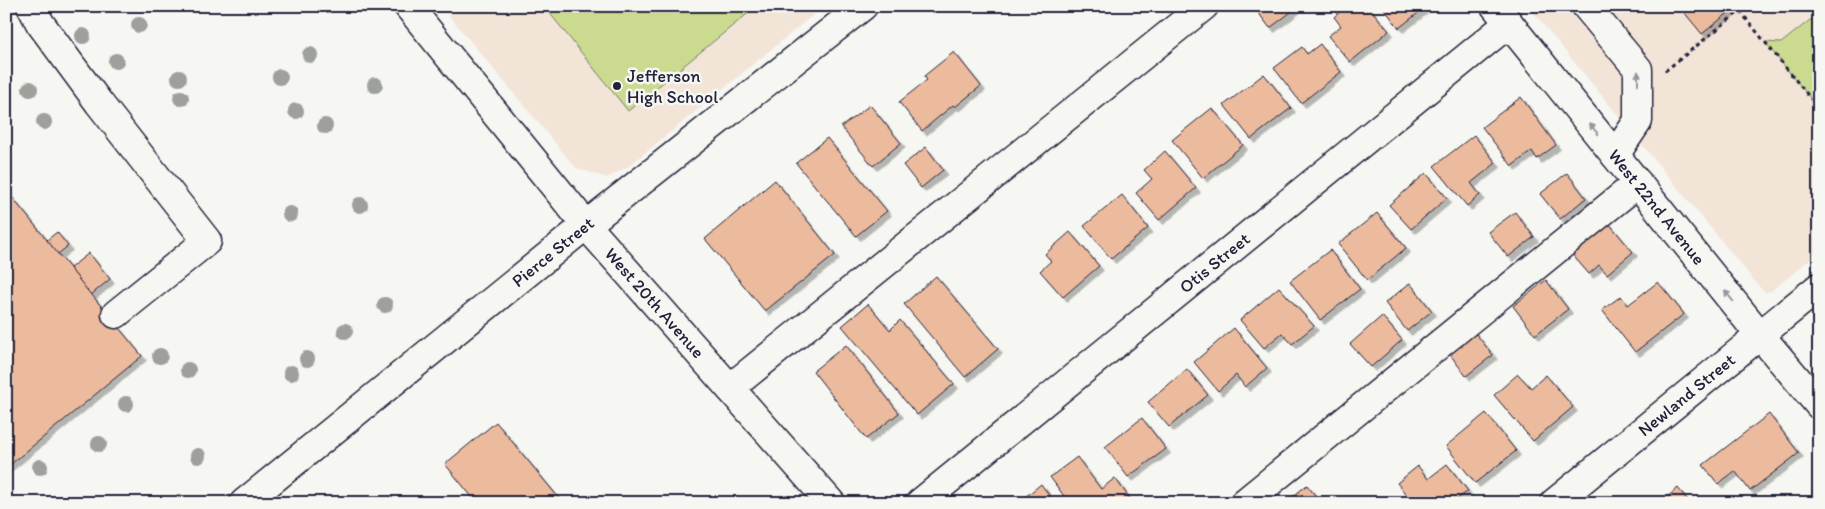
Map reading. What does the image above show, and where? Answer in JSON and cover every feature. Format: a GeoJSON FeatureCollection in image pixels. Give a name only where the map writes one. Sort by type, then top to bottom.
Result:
{"type":"FeatureCollection","features":[{"type":"Feature","properties":{"kind":"street"},"geometry":{"type":"LineString","coordinates":[[31,6],[40,23],[99,103],[206,241],[116,314]]}},
{"type":"Feature","properties":{"kind":"street","name":"West 20th Avenue"},"geometry":{"type":"LineString","coordinates":[[408,6],[586,225],[831,503]]}},
{"type":"Feature","properties":{"kind":"street","name":"Pierce Street"},"geometry":{"type":"LineString","coordinates":[[244,503],[586,225],[863,6]]}},
{"type":"Feature","properties":{"kind":"street"},"geometry":{"type":"LineString","coordinates":[[730,388],[1204,6]]}},
{"type":"Feature","properties":{"kind":"street"},"geometry":{"type":"LineString","coordinates":[[1586,6],[1638,69],[1638,120],[1615,155]]}},
{"type":"Feature","properties":{"kind":"street","name":"West 22nd Avenue"},"geometry":{"type":"LineString","coordinates":[[1502,15],[1819,405]]}},
{"type":"Feature","properties":{"kind":"street","name":"Otis Street"},"geometry":{"type":"LineString","coordinates":[[920,503],[1502,15]]}},
{"type":"Feature","properties":{"kind":"street"},"geometry":{"type":"LineString","coordinates":[[1244,503],[1638,183]]}},
{"type":"Feature","properties":{"kind":"street","name":"Newland Street"},"geometry":{"type":"LineString","coordinates":[[1554,503],[1819,287]]}},
{"type":"Feature","properties":{"kind":"path"},"geometry":{"type":"LineString","coordinates":[[1659,76],[1746,6]]}},
{"type":"Feature","properties":{"kind":"path"},"geometry":{"type":"LineString","coordinates":[[1740,11],[1819,109]]}},
{"type":"Feature","properties":{"kind":"shaded area","name":"Jefferson High School"},"geometry":{"type":"Polygon","coordinates":[[[441,6],[824,6],[629,166],[607,178],[576,168],[441,6]]]}},
{"type":"Feature","properties":{"kind":"shaded area"},"geometry":{"type":"Polygon","coordinates":[[[1528,6],[1819,6],[1819,252],[1771,291],[1766,292],[1761,289],[1528,6]]]}},
{"type":"Feature","properties":{"kind":"green space"},"geometry":{"type":"Polygon","coordinates":[[[544,6],[757,6],[628,111],[544,6]]]}},
{"type":"Feature","properties":{"kind":"green space"},"geometry":{"type":"Polygon","coordinates":[[[1819,17],[1819,109],[1765,42],[1781,43],[1810,20],[1819,17]]]}},
{"type":"Feature","properties":{"kind":"building"},"geometry":{"type":"Polygon","coordinates":[[[1253,6],[1293,6],[1295,9],[1270,28],[1253,6]]]}},
{"type":"Feature","properties":{"kind":"building"},"geometry":{"type":"Polygon","coordinates":[[[1346,6],[1368,6],[1389,31],[1350,62],[1328,36],[1341,26],[1334,17],[1346,6]]]}},
{"type":"Feature","properties":{"kind":"building"},"geometry":{"type":"Polygon","coordinates":[[[1382,6],[1427,6],[1399,28],[1382,6]]]}},
{"type":"Feature","properties":{"kind":"building"},"geometry":{"type":"Polygon","coordinates":[[[1679,6],[1737,6],[1702,34],[1679,6]]]}},
{"type":"Feature","properties":{"kind":"building"},"geometry":{"type":"Polygon","coordinates":[[[1320,44],[1341,72],[1301,103],[1274,68],[1302,47],[1307,54],[1320,44]]]}},
{"type":"Feature","properties":{"kind":"building"},"geometry":{"type":"Polygon","coordinates":[[[954,52],[981,86],[955,107],[953,105],[922,131],[899,102],[927,80],[924,76],[954,52]]]}},
{"type":"Feature","properties":{"kind":"building"},"geometry":{"type":"Polygon","coordinates":[[[1264,74],[1291,108],[1251,139],[1224,105],[1264,74]]]}},
{"type":"Feature","properties":{"kind":"building"},"geometry":{"type":"Polygon","coordinates":[[[1521,97],[1556,145],[1537,159],[1532,151],[1512,166],[1482,127],[1521,97]]]}},
{"type":"Feature","properties":{"kind":"building"},"geometry":{"type":"Polygon","coordinates":[[[870,105],[901,143],[873,166],[841,127],[870,105]]]}},
{"type":"Feature","properties":{"kind":"building"},"geometry":{"type":"Polygon","coordinates":[[[1212,108],[1243,145],[1203,178],[1172,140],[1212,108]]]}},
{"type":"Feature","properties":{"kind":"building"},"geometry":{"type":"Polygon","coordinates":[[[1474,135],[1496,163],[1471,183],[1480,195],[1467,206],[1434,166],[1474,135]]]}},
{"type":"Feature","properties":{"kind":"building"},"geometry":{"type":"Polygon","coordinates":[[[827,138],[887,211],[856,236],[796,163],[827,138]]]}},
{"type":"Feature","properties":{"kind":"building"},"geometry":{"type":"Polygon","coordinates":[[[926,147],[943,170],[921,188],[903,165],[926,147]]]}},
{"type":"Feature","properties":{"kind":"building"},"geometry":{"type":"Polygon","coordinates":[[[1165,151],[1196,188],[1159,220],[1136,193],[1152,179],[1144,170],[1165,151]]]}},
{"type":"Feature","properties":{"kind":"building"},"geometry":{"type":"Polygon","coordinates":[[[1426,173],[1447,198],[1411,229],[1389,205],[1426,173]]]}},
{"type":"Feature","properties":{"kind":"building"},"geometry":{"type":"Polygon","coordinates":[[[1567,173],[1586,198],[1560,219],[1540,194],[1567,173]]]}},
{"type":"Feature","properties":{"kind":"building"},"geometry":{"type":"Polygon","coordinates":[[[775,180],[835,255],[765,311],[705,239],[775,180]]]}},
{"type":"Feature","properties":{"kind":"building"},"geometry":{"type":"Polygon","coordinates":[[[6,190],[142,356],[6,468],[6,190]]]}},
{"type":"Feature","properties":{"kind":"building"},"geometry":{"type":"Polygon","coordinates":[[[1122,195],[1148,228],[1111,259],[1084,226],[1122,195]]]}},
{"type":"Feature","properties":{"kind":"building"},"geometry":{"type":"Polygon","coordinates":[[[1515,212],[1534,237],[1508,257],[1488,232],[1515,212]]]}},
{"type":"Feature","properties":{"kind":"building"},"geometry":{"type":"Polygon","coordinates":[[[1377,213],[1406,248],[1367,280],[1338,244],[1377,213]]]}},
{"type":"Feature","properties":{"kind":"building"},"geometry":{"type":"Polygon","coordinates":[[[1607,221],[1633,252],[1607,274],[1599,265],[1589,274],[1570,252],[1607,221]]]}},
{"type":"Feature","properties":{"kind":"building"},"geometry":{"type":"Polygon","coordinates":[[[57,232],[68,246],[58,254],[47,240],[57,232]]]}},
{"type":"Feature","properties":{"kind":"building"},"geometry":{"type":"Polygon","coordinates":[[[1070,232],[1099,266],[1063,297],[1040,271],[1051,261],[1045,254],[1070,232]]]}},
{"type":"Feature","properties":{"kind":"building"},"geometry":{"type":"Polygon","coordinates":[[[1330,250],[1360,289],[1320,320],[1290,281],[1330,250]]]}},
{"type":"Feature","properties":{"kind":"building"},"geometry":{"type":"Polygon","coordinates":[[[89,253],[110,279],[91,295],[70,268],[89,253]]]}},
{"type":"Feature","properties":{"kind":"building"},"geometry":{"type":"Polygon","coordinates":[[[936,276],[998,349],[965,377],[904,304],[936,276]]]}},
{"type":"Feature","properties":{"kind":"building"},"geometry":{"type":"Polygon","coordinates":[[[1546,280],[1568,309],[1535,335],[1513,306],[1546,280]]]}},
{"type":"Feature","properties":{"kind":"building"},"geometry":{"type":"Polygon","coordinates":[[[1658,282],[1684,314],[1635,352],[1602,310],[1621,296],[1628,305],[1658,282]]]}},
{"type":"Feature","properties":{"kind":"building"},"geometry":{"type":"Polygon","coordinates":[[[1410,283],[1432,311],[1407,331],[1385,303],[1410,283]]]}},
{"type":"Feature","properties":{"kind":"building"},"geometry":{"type":"Polygon","coordinates":[[[1279,287],[1314,326],[1292,344],[1282,333],[1264,348],[1240,320],[1279,287]]]}},
{"type":"Feature","properties":{"kind":"building"},"geometry":{"type":"Polygon","coordinates":[[[868,304],[890,330],[900,320],[954,384],[917,415],[842,326],[868,304]]]}},
{"type":"Feature","properties":{"kind":"building"},"geometry":{"type":"Polygon","coordinates":[[[1382,316],[1402,340],[1371,367],[1350,344],[1382,316]]]}},
{"type":"Feature","properties":{"kind":"building"},"geometry":{"type":"Polygon","coordinates":[[[1234,328],[1267,368],[1245,387],[1236,375],[1218,391],[1194,362],[1234,328]]]}},
{"type":"Feature","properties":{"kind":"building"},"geometry":{"type":"Polygon","coordinates":[[[1472,329],[1493,355],[1466,376],[1446,349],[1472,329]]]}},
{"type":"Feature","properties":{"kind":"building"},"geometry":{"type":"Polygon","coordinates":[[[846,345],[899,413],[866,439],[813,371],[846,345]]]}},
{"type":"Feature","properties":{"kind":"building"},"geometry":{"type":"Polygon","coordinates":[[[1187,369],[1208,395],[1169,427],[1148,402],[1187,369]]]}},
{"type":"Feature","properties":{"kind":"building"},"geometry":{"type":"Polygon","coordinates":[[[1518,374],[1531,388],[1546,375],[1573,407],[1533,441],[1494,395],[1518,374]]]}},
{"type":"Feature","properties":{"kind":"building"},"geometry":{"type":"Polygon","coordinates":[[[1486,413],[1516,451],[1475,483],[1446,446],[1486,413]]]}},
{"type":"Feature","properties":{"kind":"building"},"geometry":{"type":"Polygon","coordinates":[[[1769,414],[1799,453],[1750,491],[1735,471],[1718,484],[1703,465],[1769,414]]]}},
{"type":"Feature","properties":{"kind":"building"},"geometry":{"type":"Polygon","coordinates":[[[1142,418],[1166,449],[1128,477],[1105,447],[1142,418]]]}},
{"type":"Feature","properties":{"kind":"building"},"geometry":{"type":"Polygon","coordinates":[[[496,422],[563,503],[477,503],[445,464],[496,422]]]}},
{"type":"Feature","properties":{"kind":"building"},"geometry":{"type":"Polygon","coordinates":[[[1077,457],[1101,489],[1115,478],[1133,503],[1069,503],[1050,477],[1077,457]]]}},
{"type":"Feature","properties":{"kind":"building"},"geometry":{"type":"Polygon","coordinates":[[[1447,464],[1468,491],[1452,503],[1413,503],[1397,483],[1418,466],[1428,479],[1447,464]]]}},
{"type":"Feature","properties":{"kind":"building"},"geometry":{"type":"Polygon","coordinates":[[[1041,484],[1055,503],[1018,503],[1041,484]]]}},
{"type":"Feature","properties":{"kind":"building"},"geometry":{"type":"Polygon","coordinates":[[[1307,485],[1321,503],[1285,503],[1307,485]]]}},
{"type":"Feature","properties":{"kind":"building"},"geometry":{"type":"Polygon","coordinates":[[[1678,488],[1690,503],[1660,503],[1678,488]]]}},
{"type":"Feature","properties":{"kind":"place","name":"Jefferson High School"},"geometry":{"type":"Point","coordinates":[617,86]}}]}
